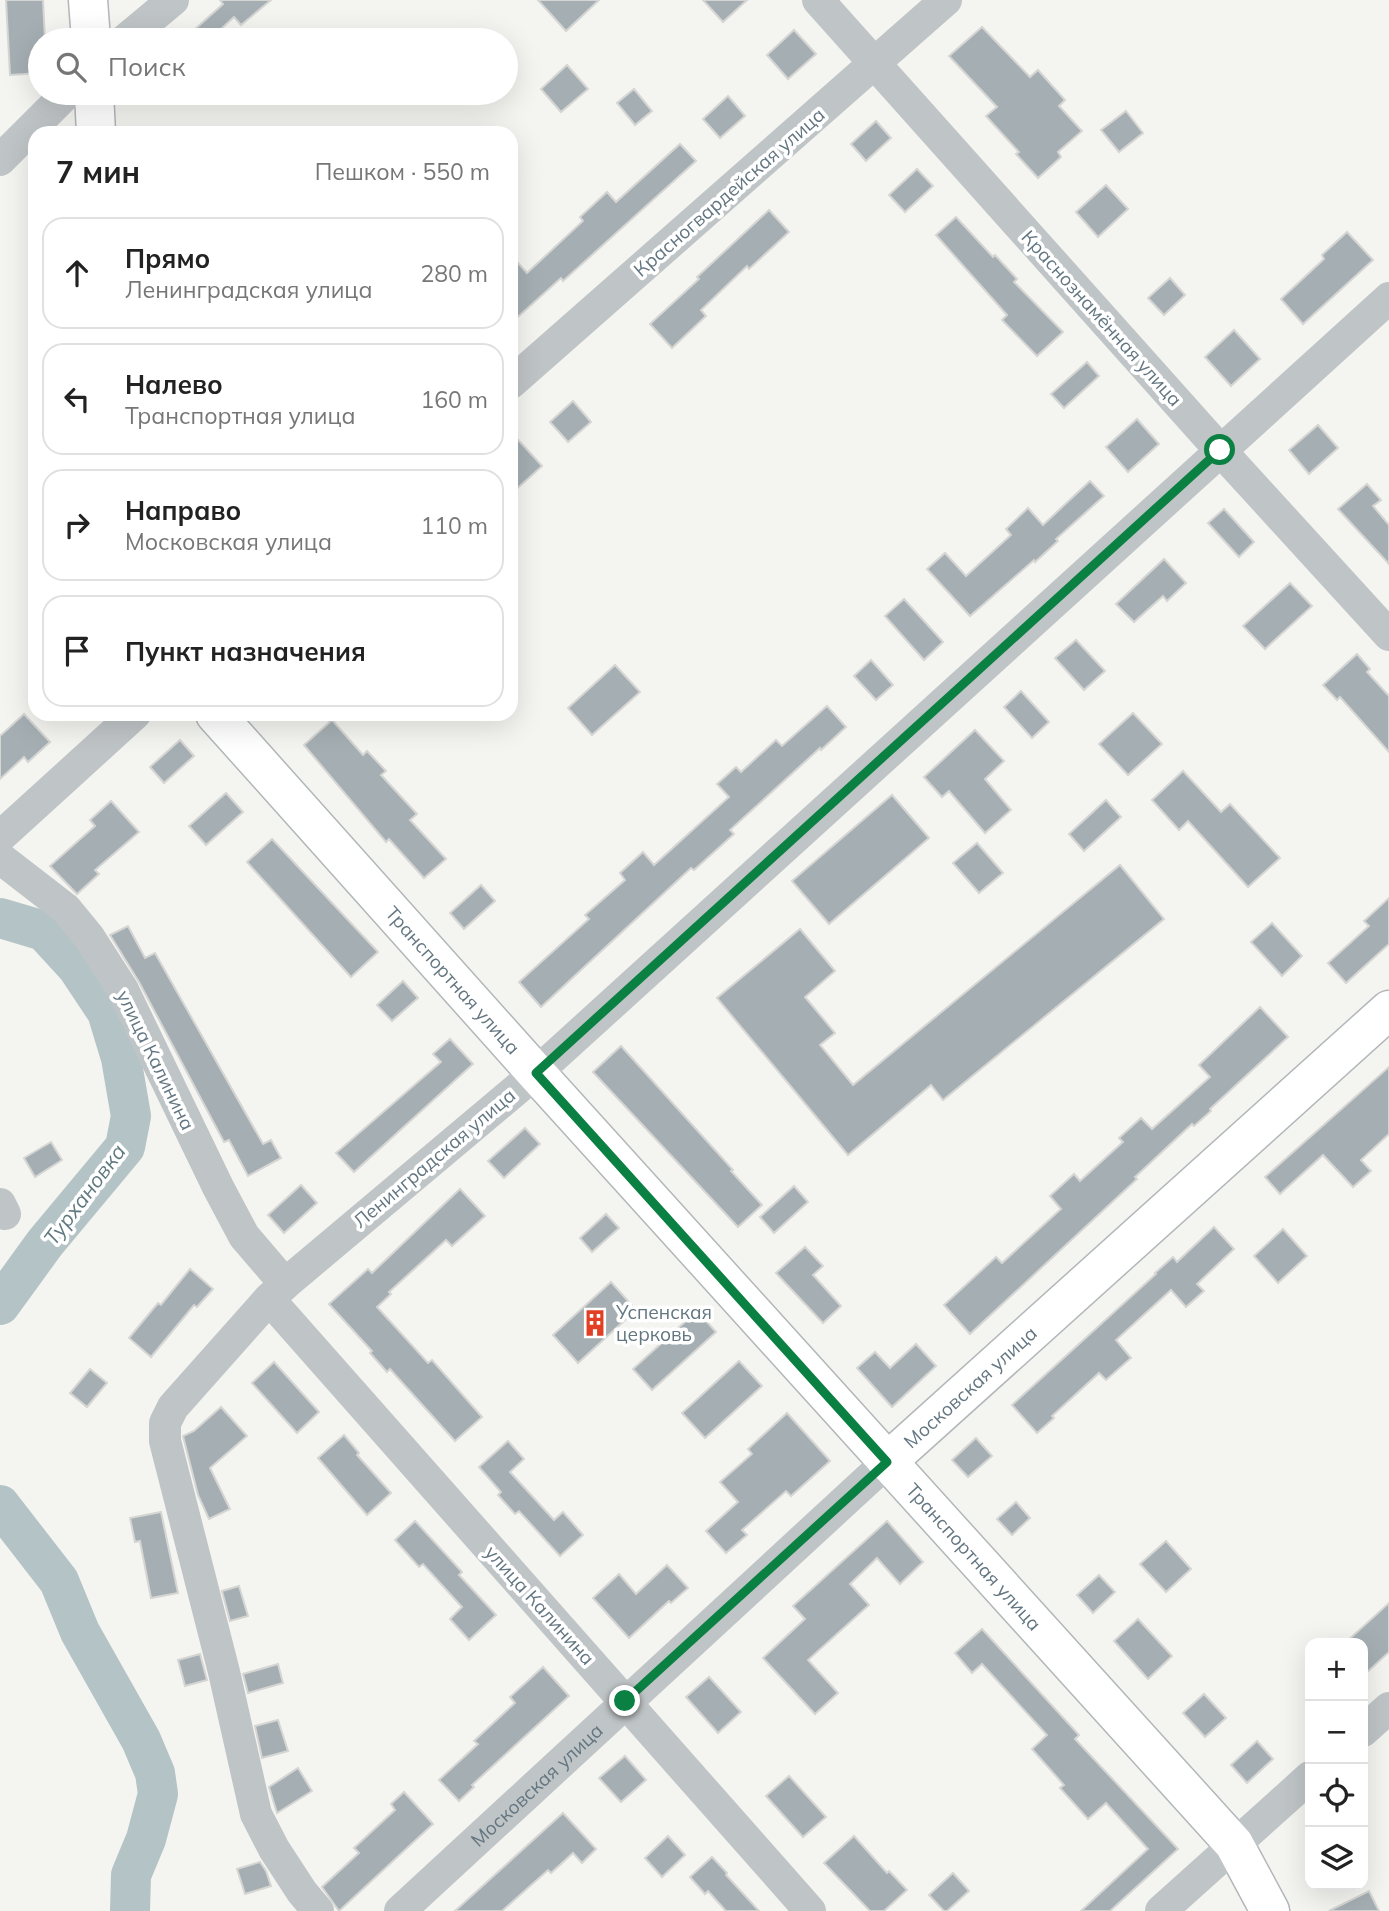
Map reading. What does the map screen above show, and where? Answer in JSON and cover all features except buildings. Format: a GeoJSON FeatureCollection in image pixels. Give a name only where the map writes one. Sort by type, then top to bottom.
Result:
{"type":"FeatureCollection","features":[{"type":"Feature","properties":{"kind":"main road"},"geometry":{"type":"LineString","coordinates":[[88,0],[90,28]]}},
{"type":"Feature","properties":{"kind":"main road"},"geometry":{"type":"LineString","coordinates":[[95,105],[96,126]]}},
{"type":"Feature","properties":{"kind":"main road","name":"Транспортная улица"},"geometry":{"type":"LineString","coordinates":[[221,721],[1234,1844],[1270,1911]]}},
{"type":"Feature","properties":{"kind":"main road","name":"Московская улица"},"geometry":{"type":"LineString","coordinates":[[887,1462],[1389,1010]]}},
{"type":"Feature","properties":{"kind":"street"},"geometry":{"type":"LineString","coordinates":[[139,28],[173,0]]}},
{"type":"Feature","properties":{"kind":"street","name":"Краснознамённая улица"},"geometry":{"type":"LineString","coordinates":[[818,0],[1389,635]]}},
{"type":"Feature","properties":{"kind":"street","name":"Красногвардейская улица"},"geometry":{"type":"LineString","coordinates":[[518,377],[946,0]]}},
{"type":"Feature","properties":{"kind":"street"},"geometry":{"type":"LineString","coordinates":[[34,126],[55,105]]}},
{"type":"Feature","properties":{"kind":"street"},"geometry":{"type":"LineString","coordinates":[[0,160],[28,132]]}},
{"type":"Feature","properties":{"kind":"street","name":"Ленинградская улица"},"geometry":{"type":"LineString","coordinates":[[318,1911],[274,1849],[256,1814],[224,1672],[165,1441],[166,1423],[173,1407],[277,1291],[536,1073],[1389,298]]}},
{"type":"Feature","properties":{"kind":"street"},"geometry":{"type":"LineString","coordinates":[[0,837],[127,721]]}},
{"type":"Feature","properties":{"kind":"street","name":"улица Калинина"},"geometry":{"type":"LineString","coordinates":[[0,858],[66,909],[89,937],[123,990],[218,1187],[277,1291],[625,1701],[810,1911]]}},
{"type":"Feature","properties":{"kind":"street","name":"Московская улица"},"geometry":{"type":"LineString","coordinates":[[400,1911],[887,1462]]}},
{"type":"Feature","properties":{"kind":"street"},"geometry":{"type":"LineString","coordinates":[[1368,1727],[1389,1708]]}},
{"type":"Feature","properties":{"kind":"street"},"geometry":{"type":"LineString","coordinates":[[1161,1911],[1305,1781]]}},
{"type":"Feature","properties":{"kind":"waterway","name":"Турхановка"},"geometry":{"type":"LineString","coordinates":[[0,918],[44,931],[77,967],[107,1012],[121,1058],[131,1116],[125,1147],[45,1243],[0,1305]]}},
{"type":"Feature","properties":{"kind":"waterway","name":"Турхановка"},"geometry":{"type":"LineString","coordinates":[[0,1505],[59,1581],[80,1632],[141,1740],[155,1773],[158,1794],[146,1839],[131,1875],[130,1911]]}},
{"type":"Feature","properties":{"kind":"place","name":"Успенская церковь"},"geometry":{"type":"Point","coordinates":[595,1323]}},
{"type":"Feature","properties":{"kind":"route"},"geometry":{"type":"LineString","coordinates":[[625,1701],[887,1462],[536,1073],[1220,450]]}}]}
